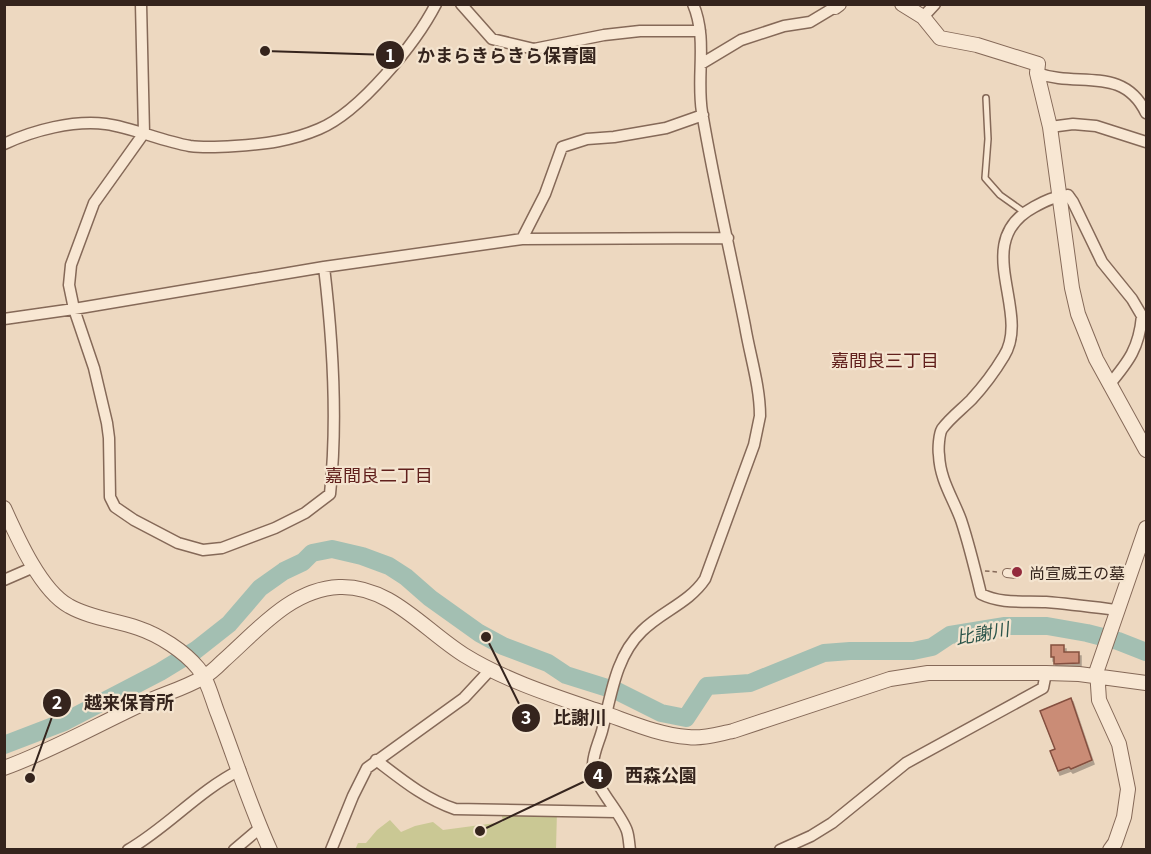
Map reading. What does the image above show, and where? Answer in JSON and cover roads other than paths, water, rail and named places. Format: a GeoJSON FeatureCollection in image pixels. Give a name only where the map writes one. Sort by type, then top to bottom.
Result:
{"type":"FeatureCollection","features":[{"type":"Feature","properties":{"kind":"street"},"geometry":{"type":"LineString","coordinates":[[141,4],[144,133],[93,203],[71,265],[69,285],[74,309],[94,368],[107,423],[110,497],[115,507],[134,520],[178,543],[203,550],[222,548],[274,528],[305,513],[330,494],[334,415],[330,317],[324,267]]}},
{"type":"Feature","properties":{"kind":"street"},"geometry":{"type":"LineString","coordinates":[[4,144],[27,135],[73,124],[107,124],[191,146],[217,147],[279,142],[322,128],[355,104],[399,60],[425,26],[436,4]]}},
{"type":"Feature","properties":{"kind":"street"},"geometry":{"type":"LineString","coordinates":[[461,4],[492,39],[534,49],[604,35],[700,31]]}},
{"type":"Feature","properties":{"kind":"street"},"geometry":{"type":"LineString","coordinates":[[630,849],[627,831],[598,781],[592,766],[621,660],[642,631],[698,591],[705,579],[759,428],[759,402],[700,99],[702,57],[700,31],[693,4]]}},
{"type":"Feature","properties":{"kind":"street"},"geometry":{"type":"LineString","coordinates":[[902,4],[923,17],[940,38],[977,45],[1038,64],[1037,73],[1050,127],[1072,288],[1078,315],[1109,385],[1146,450]]}},
{"type":"Feature","properties":{"kind":"street"},"geometry":{"type":"LineString","coordinates":[[923,17],[935,4]]}},
{"type":"Feature","properties":{"kind":"street"},"geometry":{"type":"LineString","coordinates":[[701,64],[741,40],[784,26],[810,22],[836,5]]}},
{"type":"Feature","properties":{"kind":"street"},"geometry":{"type":"LineString","coordinates":[[1037,73],[1049,77],[1106,81],[1120,85],[1130,90],[1146,113]]}},
{"type":"Feature","properties":{"kind":"street"},"geometry":{"type":"LineString","coordinates":[[522,239],[545,194],[562,147],[587,139],[666,128],[703,115]]}},
{"type":"Feature","properties":{"kind":"street"},"geometry":{"type":"LineString","coordinates":[[1050,127],[1073,124],[1096,126],[1146,142]]}},
{"type":"Feature","properties":{"kind":"street"},"geometry":{"type":"LineString","coordinates":[[1109,385],[1128,362],[1134,350],[1142,316],[1132,298],[1102,262],[1073,202],[1068,195],[1059,196],[1024,212],[1011,227],[1005,243],[1003,276],[1012,325],[1008,350],[973,398],[941,430],[939,455],[945,486],[960,517],[981,594],[1002,602],[1059,603],[1117,610]]}},
{"type":"Feature","properties":{"kind":"street"},"geometry":{"type":"LineString","coordinates":[[4,319],[324,267],[522,239],[728,238]]}},
{"type":"Feature","properties":{"kind":"street"},"geometry":{"type":"LineString","coordinates":[[4,508],[34,567],[42,579],[67,605],[96,618],[140,628],[182,653],[201,674],[270,849]]}},
{"type":"Feature","properties":{"kind":"street"},"geometry":{"type":"LineString","coordinates":[[1110,849],[1115,843],[1124,817],[1128,789],[1119,744],[1100,700],[1096,677],[1103,649],[1146,528]]}},
{"type":"Feature","properties":{"kind":"street"},"geometry":{"type":"LineString","coordinates":[[4,580],[34,567]]}},
{"type":"Feature","properties":{"kind":"street"},"geometry":{"type":"LineString","coordinates":[[4,768],[33,758],[201,674],[283,608],[305,595],[337,587],[366,590],[382,597],[405,611],[462,654],[523,685],[607,709],[660,733],[689,738],[733,731],[890,679],[928,673],[1046,673],[1146,683]]}},
{"type":"Feature","properties":{"kind":"street"},"geometry":{"type":"LineString","coordinates":[[331,849],[367,768],[464,698],[490,670]]}},
{"type":"Feature","properties":{"kind":"street"},"geometry":{"type":"LineString","coordinates":[[780,849],[832,823],[906,763],[1043,688],[1046,673]]}},
{"type":"Feature","properties":{"kind":"street"},"geometry":{"type":"LineString","coordinates":[[376,760],[418,791],[440,804],[455,809],[616,812]]}},
{"type":"Feature","properties":{"kind":"street"},"geometry":{"type":"LineString","coordinates":[[128,849],[145,840],[221,780],[240,770]]}},
{"type":"Feature","properties":{"kind":"street"},"geometry":{"type":"LineString","coordinates":[[234,849],[260,828]]}},
{"type":"Feature","properties":{"kind":"lane"},"geometry":{"type":"LineString","coordinates":[[986,98],[985,178],[1000,195],[1024,212]]}},
{"type":"Feature","properties":{"kind":"waterway","name":"比謝川"},"geometry":{"type":"LineString","coordinates":[[4,745],[64,722],[160,672],[196,650],[229,624],[260,588],[284,571],[303,562],[312,553],[332,549],[362,556],[389,566],[479,633],[503,646],[548,663],[566,675],[617,691],[661,713],[686,718],[707,686],[750,683],[824,653],[913,651],[932,647],[950,635],[1005,626],[1047,626],[1087,633],[1118,641],[1146,652]]}},
{"type":"Feature","properties":{"kind":"place","name":"かまらきらきら保育園"},"geometry":{"type":"Point","coordinates":[265,51]}},
{"type":"Feature","properties":{"kind":"place","name":"尚宣威王の墓"},"geometry":{"type":"Point","coordinates":[1017,572]}},
{"type":"Feature","properties":{"kind":"place","name":"比謝川"},"geometry":{"type":"Point","coordinates":[486,637]}},
{"type":"Feature","properties":{"kind":"place","name":"越来保育所"},"geometry":{"type":"Point","coordinates":[30,778]}},
{"type":"Feature","properties":{"kind":"place","name":"西森公園"},"geometry":{"type":"Point","coordinates":[480,831]}},
{"type":"Feature","properties":{"kind":"district","name":"嘉間良三丁目"},"geometry":{"type":"Point","coordinates":[885,359]}},
{"type":"Feature","properties":{"kind":"district","name":"嘉間良二丁目"},"geometry":{"type":"Point","coordinates":[379,474]}}]}
